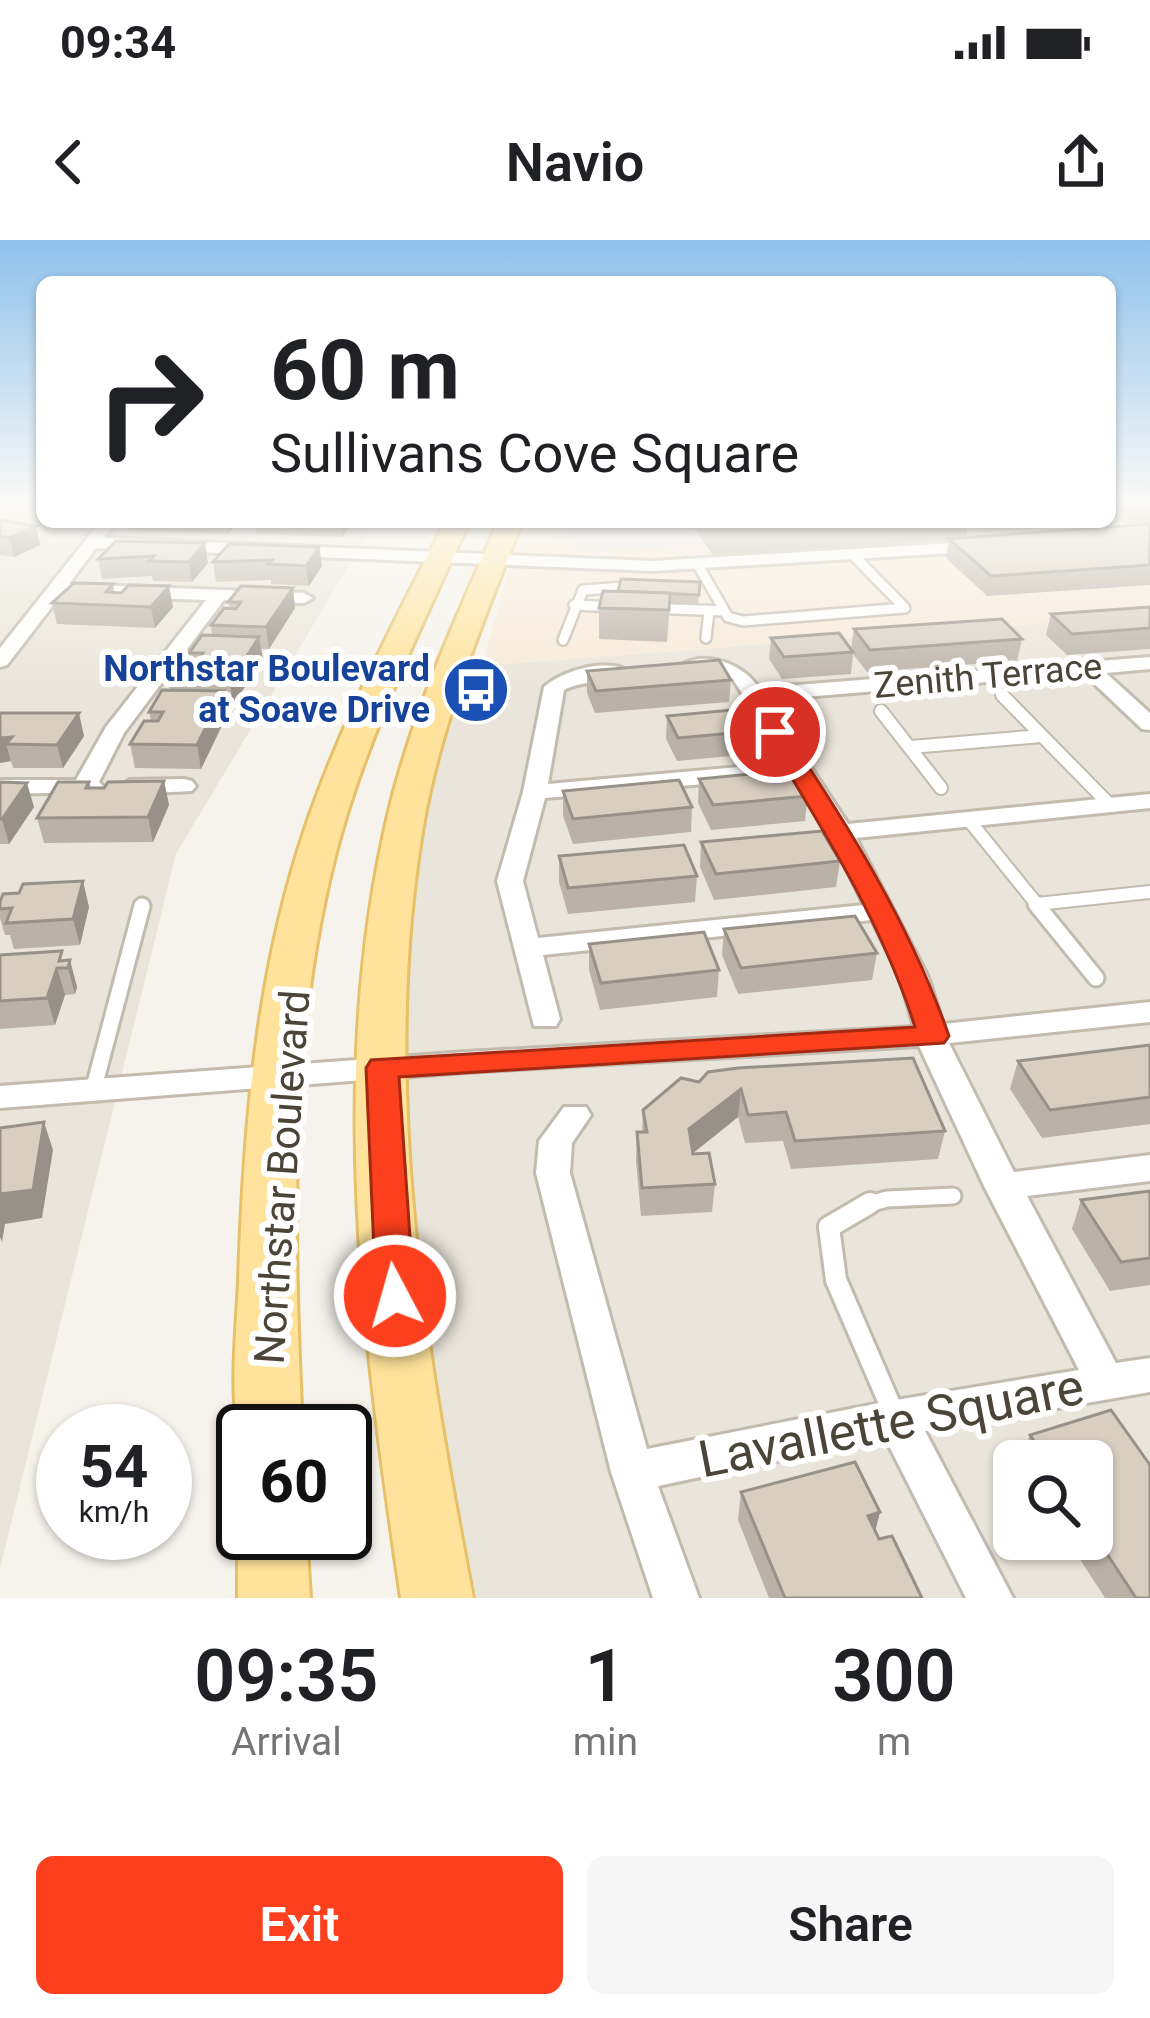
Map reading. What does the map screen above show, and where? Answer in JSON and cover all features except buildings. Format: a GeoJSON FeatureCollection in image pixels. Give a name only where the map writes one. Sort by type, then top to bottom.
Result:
{"type":"FeatureCollection","features":[{"type":"Feature","properties":{"kind":"main road","name":"Northstar Boulevard"},"geometry":{"type":"LineString","coordinates":[[270,1404],[268,1248],[279,1074],[304,901],[323,832],[381,683],[436,566]]}},
{"type":"Feature","properties":{"kind":"main road"},"geometry":{"type":"LineString","coordinates":[[437,1598],[387,1218],[382,1068],[390,909],[428,732],[495,566]]}},
{"type":"Feature","properties":{"kind":"main road"},"geometry":{"type":"LineString","coordinates":[[273,1560],[274,1598]]}},
{"type":"Feature","properties":{"kind":"street"},"geometry":{"type":"LineString","coordinates":[[0,661],[74,566]]}},
{"type":"Feature","properties":{"kind":"street"},"geometry":{"type":"LineString","coordinates":[[56,589],[304,598]]}},
{"type":"Feature","properties":{"kind":"street"},"geometry":{"type":"LineString","coordinates":[[84,787],[114,733],[220,595]]}},
{"type":"Feature","properties":{"kind":"street","name":"Zenith Terrace"},"geometry":{"type":"LineString","coordinates":[[754,695],[1150,663]]}},
{"type":"Feature","properties":{"kind":"street"},"geometry":{"type":"LineString","coordinates":[[544,1019],[510,880],[535,793],[554,687],[578,675],[655,669],[727,668],[740,675],[796,770],[841,832],[914,977],[939,1061],[1106,1383]]}},
{"type":"Feature","properties":{"kind":"street"},"geometry":{"type":"LineString","coordinates":[[1089,668],[1150,724]]}},
{"type":"Feature","properties":{"kind":"street"},"geometry":{"type":"LineString","coordinates":[[535,793],[796,770]]}},
{"type":"Feature","properties":{"kind":"street"},"geometry":{"type":"LineString","coordinates":[[0,787],[184,786]]}},
{"type":"Feature","properties":{"kind":"street"},"geometry":{"type":"LineString","coordinates":[[841,832],[1150,801]]}},
{"type":"Feature","properties":{"kind":"street"},"geometry":{"type":"LineString","coordinates":[[527,948],[881,911]]}},
{"type":"Feature","properties":{"kind":"street"},"geometry":{"type":"LineString","coordinates":[[0,1097],[279,1074],[933,1036],[1150,1012]]}},
{"type":"Feature","properties":{"kind":"street"},"geometry":{"type":"LineString","coordinates":[[575,1115],[556,1141],[553,1173],[632,1472],[676,1598]]}},
{"type":"Feature","properties":{"kind":"street"},"geometry":{"type":"LineString","coordinates":[[1001,1186],[1150,1168]]}},
{"type":"Feature","properties":{"kind":"street","name":"Lavallette Square"},"geometry":{"type":"LineString","coordinates":[[632,1472],[896,1418],[1150,1375]]}},
{"type":"Feature","properties":{"kind":"street"},"geometry":{"type":"LineString","coordinates":[[896,1418],[990,1598]]}},
{"type":"Feature","properties":{"kind":"lane"},"geometry":{"type":"LineString","coordinates":[[632,586],[633,566]]}},
{"type":"Feature","properties":{"kind":"lane"},"geometry":{"type":"LineString","coordinates":[[699,566],[724,611]]}},
{"type":"Feature","properties":{"kind":"lane"},"geometry":{"type":"LineString","coordinates":[[574,605],[724,611],[742,620],[904,608],[864,566]]}},
{"type":"Feature","properties":{"kind":"lane"},"geometry":{"type":"LineString","coordinates":[[563,640],[584,587],[651,586]]}},
{"type":"Feature","properties":{"kind":"lane"},"geometry":{"type":"LineString","coordinates":[[690,587],[709,587]]}},
{"type":"Feature","properties":{"kind":"lane"},"geometry":{"type":"LineString","coordinates":[[706,638],[710,611]]}},
{"type":"Feature","properties":{"kind":"lane"},"geometry":{"type":"LineString","coordinates":[[1002,695],[1111,806]]}},
{"type":"Feature","properties":{"kind":"lane"},"geometry":{"type":"LineString","coordinates":[[881,711],[941,788]]}},
{"type":"Feature","properties":{"kind":"lane"},"geometry":{"type":"LineString","coordinates":[[911,748],[1041,736]]}},
{"type":"Feature","properties":{"kind":"lane"},"geometry":{"type":"LineString","coordinates":[[968,819],[1096,978]]}},
{"type":"Feature","properties":{"kind":"lane"},"geometry":{"type":"LineString","coordinates":[[1037,904],[1150,892]]}},
{"type":"Feature","properties":{"kind":"lane"},"geometry":{"type":"LineString","coordinates":[[94,1087],[142,906]]}},
{"type":"Feature","properties":{"kind":"lane"},"geometry":{"type":"LineString","coordinates":[[896,1418],[836,1280],[829,1227],[856,1204],[874,1199],[953,1196]]}},
{"type":"Feature","properties":{"kind":"shaded area"},"geometry":{"type":"Polygon","coordinates":[[[0,566],[348,566],[176,854],[40,1404],[36,1404],[36,1422],[0,1568],[0,566]]]}},
{"type":"Feature","properties":{"kind":"shaded area"},"geometry":{"type":"Polygon","coordinates":[[[510,566],[1150,566],[1150,615],[482,666],[510,566]]]}},
{"type":"Feature","properties":{"kind":"shaded area"},"geometry":{"type":"Polygon","coordinates":[[[1150,615],[1150,1598],[437,1598],[390,909],[452,668],[1150,615]]]}},
{"type":"Feature","properties":{"kind":"place","name":"Northstar Boulevard at Soave Drive"},"geometry":{"type":"Point","coordinates":[476,690]}},
{"type":"Feature","properties":{"kind":"route"},"geometry":{"type":"LineString","coordinates":[[395,1296],[382,1068],[933,1036],[914,977],[866,878],[775,732]]}}]}
